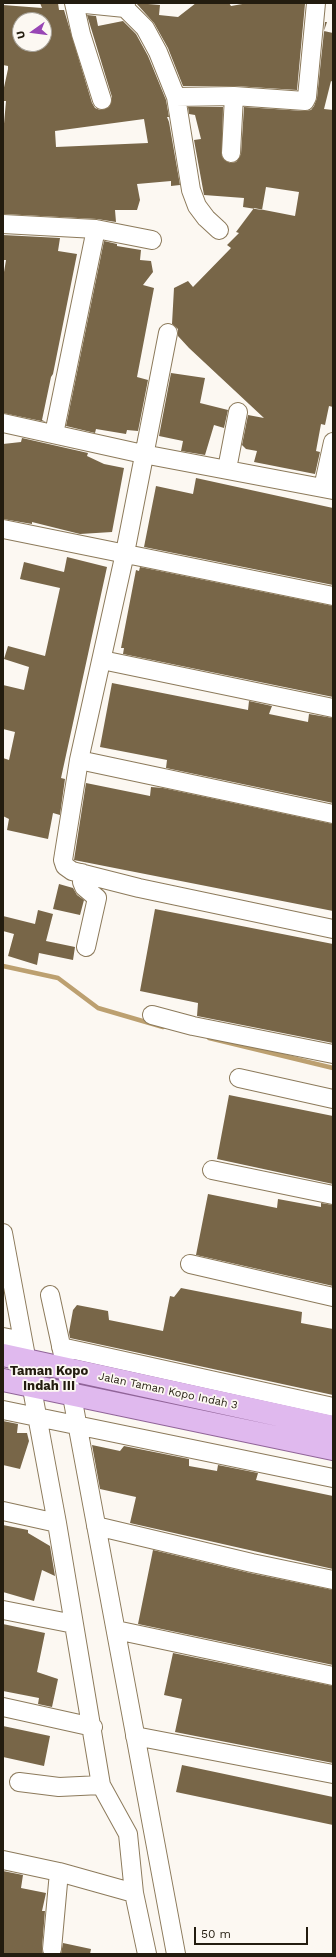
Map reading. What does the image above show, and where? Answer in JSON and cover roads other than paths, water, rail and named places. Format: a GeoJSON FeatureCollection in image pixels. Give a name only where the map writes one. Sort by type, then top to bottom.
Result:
{"type":"FeatureCollection","features":[{"type":"Feature","properties":{"kind":"main road","name":"Jalan Taman Kopo Indah 3"},"geometry":{"type":"LineString","coordinates":[[3,1355],[24,1350],[63,1358],[333,1427]]}},
{"type":"Feature","properties":{"kind":"main road"},"geometry":{"type":"LineString","coordinates":[[3,1380],[72,1396],[333,1449]]}},
{"type":"Feature","properties":{"kind":"street"},"geometry":{"type":"LineString","coordinates":[[102,100],[81,34],[74,3],[126,6],[145,28],[158,52],[176,96],[191,190],[197,206],[206,218],[219,230]]}},
{"type":"Feature","properties":{"kind":"street"},"geometry":{"type":"LineString","coordinates":[[176,96],[234,96],[305,101],[307,97],[316,3]]}},
{"type":"Feature","properties":{"kind":"street"},"geometry":{"type":"LineString","coordinates":[[232,153],[234,96]]}},
{"type":"Feature","properties":{"kind":"street"},"geometry":{"type":"LineString","coordinates":[[4,228],[96,229],[152,240]]}},
{"type":"Feature","properties":{"kind":"street"},"geometry":{"type":"LineString","coordinates":[[54,434],[96,229]]}},
{"type":"Feature","properties":{"kind":"street"},"geometry":{"type":"LineString","coordinates":[[168,332],[143,454],[125,553],[80,760],[63,860],[68,870],[82,874],[139,888],[333,929]]}},
{"type":"Feature","properties":{"kind":"street"},"geometry":{"type":"LineString","coordinates":[[227,469],[238,412]]}},
{"type":"Feature","properties":{"kind":"street"},"geometry":{"type":"LineString","coordinates":[[3,423],[143,454],[328,489],[333,442]]}},
{"type":"Feature","properties":{"kind":"street"},"geometry":{"type":"LineString","coordinates":[[3,529],[333,596]]}},
{"type":"Feature","properties":{"kind":"street"},"geometry":{"type":"LineString","coordinates":[[102,660],[333,708]]}},
{"type":"Feature","properties":{"kind":"street"},"geometry":{"type":"LineString","coordinates":[[80,760],[333,814]]}},
{"type":"Feature","properties":{"kind":"street"},"geometry":{"type":"LineString","coordinates":[[82,874],[82,882],[84,887],[98,898],[86,947]]}},
{"type":"Feature","properties":{"kind":"street"},"geometry":{"type":"LineString","coordinates":[[152,1015],[193,1026],[333,1054]]}},
{"type":"Feature","properties":{"kind":"street"},"geometry":{"type":"LineString","coordinates":[[239,1078],[333,1099]]}},
{"type":"Feature","properties":{"kind":"street"},"geometry":{"type":"LineString","coordinates":[[212,1170],[333,1195]]}},
{"type":"Feature","properties":{"kind":"street"},"geometry":{"type":"LineString","coordinates":[[3,1233],[57,1523],[93,1727],[101,1785],[128,1834],[134,1893],[147,1954]]}},
{"type":"Feature","properties":{"kind":"street"},"geometry":{"type":"LineString","coordinates":[[190,1264],[333,1297]]}},
{"type":"Feature","properties":{"kind":"street"},"geometry":{"type":"LineString","coordinates":[[50,1295],[78,1426],[176,1954]]}},
{"type":"Feature","properties":{"kind":"street"},"geometry":{"type":"LineString","coordinates":[[3,1337],[24,1350]]}},
{"type":"Feature","properties":{"kind":"street"},"geometry":{"type":"LineString","coordinates":[[63,1358],[333,1407]]}},
{"type":"Feature","properties":{"kind":"street"},"geometry":{"type":"LineString","coordinates":[[3,1410],[333,1478]]}},
{"type":"Feature","properties":{"kind":"street"},"geometry":{"type":"LineString","coordinates":[[3,1511],[57,1523]]}},
{"type":"Feature","properties":{"kind":"street"},"geometry":{"type":"LineString","coordinates":[[96,1526],[252,1563],[333,1580]]}},
{"type":"Feature","properties":{"kind":"street"},"geometry":{"type":"LineString","coordinates":[[3,1610],[74,1624]]}},
{"type":"Feature","properties":{"kind":"street"},"geometry":{"type":"LineString","coordinates":[[116,1630],[333,1676]]}},
{"type":"Feature","properties":{"kind":"street"},"geometry":{"type":"LineString","coordinates":[[3,1707],[93,1727]]}},
{"type":"Feature","properties":{"kind":"street"},"geometry":{"type":"LineString","coordinates":[[135,1736],[333,1774]]}},
{"type":"Feature","properties":{"kind":"street"},"geometry":{"type":"LineString","coordinates":[[19,1782],[59,1787],[101,1785]]}},
{"type":"Feature","properties":{"kind":"street"},"geometry":{"type":"LineString","coordinates":[[128,1834],[153,1833]]}},
{"type":"Feature","properties":{"kind":"street"},"geometry":{"type":"LineString","coordinates":[[3,1860],[59,1872],[134,1893]]}},
{"type":"Feature","properties":{"kind":"street"},"geometry":{"type":"LineString","coordinates":[[52,1949],[59,1872]]}},
{"type":"Feature","properties":{"kind":"waterway"},"geometry":{"type":"LineString","coordinates":[[3,966],[58,978],[98,1008],[163,1027]]}},
{"type":"Feature","properties":{"kind":"waterway"},"geometry":{"type":"LineString","coordinates":[[209,1038],[333,1068]]}},
{"type":"Feature","properties":{"kind":"district","name":"Taman Kopo Indah III"},"geometry":{"type":"Point","coordinates":[49,1378]}}]}
